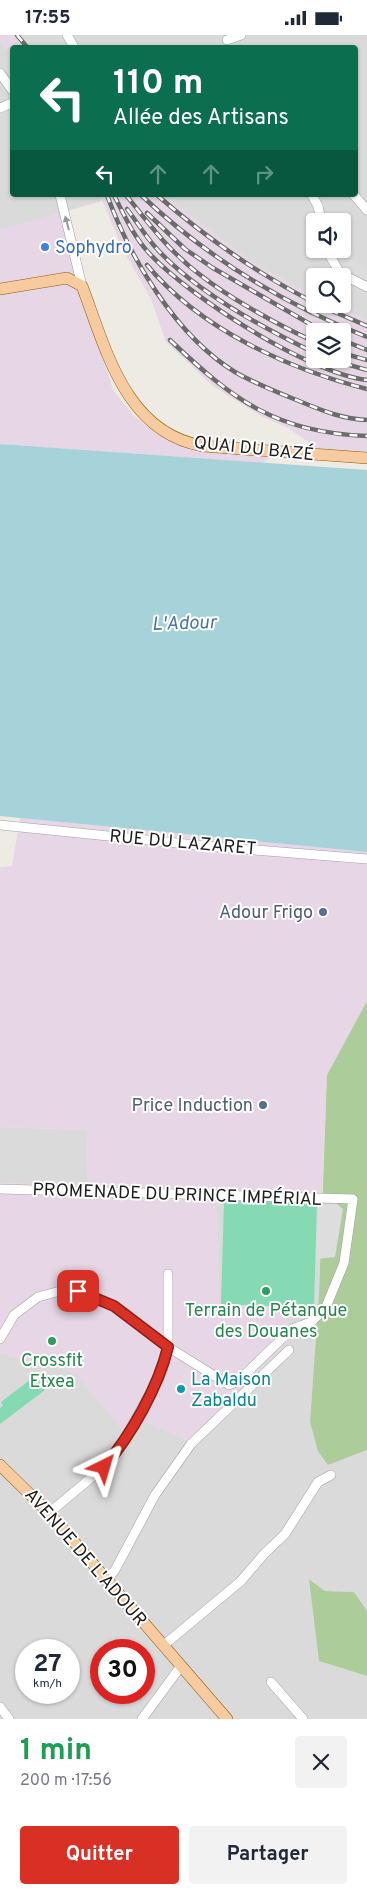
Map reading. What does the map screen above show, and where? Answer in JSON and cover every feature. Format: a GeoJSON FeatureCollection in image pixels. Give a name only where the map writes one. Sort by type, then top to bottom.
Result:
{"type":"FeatureCollection","features":[{"type":"Feature","properties":{"kind":"main road"},"geometry":{"type":"LineString","coordinates":[[0,289],[67,279],[82,286]]}},
{"type":"Feature","properties":{"kind":"main road","name":"QUAI DU BAZÉ"},"geometry":{"type":"LineString","coordinates":[[82,286],[116,373],[146,417],[166,433],[203,446],[367,458]]}},
{"type":"Feature","properties":{"kind":"main road","name":"AVENUE DE L'ADOUR"},"geometry":{"type":"LineString","coordinates":[[0,1465],[49,1513],[227,1719]]}},
{"type":"Feature","properties":{"kind":"street"},"geometry":{"type":"LineString","coordinates":[[227,41],[241,35]]}},
{"type":"Feature","properties":{"kind":"street"},"geometry":{"type":"LineString","coordinates":[[0,73],[10,87]]}},
{"type":"Feature","properties":{"kind":"street"},"geometry":{"type":"LineString","coordinates":[[60,197],[82,286]]}},
{"type":"Feature","properties":{"kind":"street"},"geometry":{"type":"LineString","coordinates":[[313,197],[319,213]]}},
{"type":"Feature","properties":{"kind":"street"},"geometry":{"type":"LineString","coordinates":[[356,197],[367,210]]}},
{"type":"Feature","properties":{"kind":"street"},"geometry":{"type":"LineString","coordinates":[[331,258],[340,273],[367,287]]}},
{"type":"Feature","properties":{"kind":"street","name":"RUE DU LAZARET"},"geometry":{"type":"LineString","coordinates":[[0,825],[206,846],[367,859]]}},
{"type":"Feature","properties":{"kind":"street","name":"PROMENADE DU PRINCE IMPÉRIAL"},"geometry":{"type":"LineString","coordinates":[[0,1189],[353,1199],[344,1263],[326,1307],[311,1321],[292,1329],[238,1381],[229,1385],[221,1382],[168,1347]]}},
{"type":"Feature","properties":{"kind":"street"},"geometry":{"type":"LineString","coordinates":[[49,1513],[104,1467],[119,1449],[162,1372],[168,1347],[168,1274]]}},
{"type":"Feature","properties":{"kind":"street"},"geometry":{"type":"LineString","coordinates":[[0,1339],[14,1315],[38,1297],[60,1291],[78,1291],[114,1306],[168,1347]]}},
{"type":"Feature","properties":{"kind":"street"},"geometry":{"type":"LineString","coordinates":[[107,1580],[115,1571],[155,1495],[191,1444],[289,1350]]}},
{"type":"Feature","properties":{"kind":"street"},"geometry":{"type":"LineString","coordinates":[[164,1645],[242,1581],[264,1554],[285,1534],[318,1482],[331,1475]]}},
{"type":"Feature","properties":{"kind":"street"},"geometry":{"type":"LineString","coordinates":[[142,1719],[181,1666]]}},
{"type":"Feature","properties":{"kind":"street"},"geometry":{"type":"LineString","coordinates":[[271,1682],[303,1719]]}},
{"type":"Feature","properties":{"kind":"street"},"geometry":{"type":"LineString","coordinates":[[0,1707],[9,1719]]}},
{"type":"Feature","properties":{"kind":"shaded area"},"geometry":{"type":"Polygon","coordinates":[[[0,35],[20,35],[28,45],[10,45],[10,53],[0,41],[0,35]]]}},
{"type":"Feature","properties":{"kind":"shaded area"},"geometry":{"type":"Polygon","coordinates":[[[20,35],[367,35],[367,320],[351,313],[351,268],[306,268],[306,292],[256,265],[166,197],[358,197],[358,45],[28,45],[20,35]]]}},
{"type":"Feature","properties":{"kind":"shaded area"},"geometry":{"type":"Polygon","coordinates":[[[0,41],[10,53],[10,197],[101,197],[102,201],[0,230],[0,41]]]}},
{"type":"Feature","properties":{"kind":"shaded area"},"geometry":{"type":"Polygon","coordinates":[[[101,197],[166,197],[256,265],[306,292],[306,313],[351,313],[367,320],[367,453],[320,450],[288,428],[263,417],[213,386],[166,342],[151,299],[122,248],[101,197]]]}},
{"type":"Feature","properties":{"kind":"shaded area"},"geometry":{"type":"Polygon","coordinates":[[[59,213],[113,390],[134,416],[158,435],[179,444],[276,455],[262,463],[0,444],[0,230],[59,213]]]}},
{"type":"Feature","properties":{"kind":"shaded area"},"geometry":{"type":"Polygon","coordinates":[[[350,260],[367,268],[367,283],[351,272],[351,268],[343,267],[350,260]]]}},
{"type":"Feature","properties":{"kind":"shaded area"},"geometry":{"type":"Polygon","coordinates":[[[20,818],[367,852],[367,1001],[327,1075],[322,1196],[216,1199],[219,1307],[267,1302],[299,1331],[236,1392],[191,1441],[137,1418],[125,1433],[76,1373],[0,1353],[0,1183],[88,1185],[87,1130],[0,1127],[0,867],[12,866],[20,818]]]}},
{"type":"Feature","properties":{"kind":"shaded area"},"geometry":{"type":"Polygon","coordinates":[[[0,1127],[87,1130],[88,1186],[0,1183],[0,1127]]]}},
{"type":"Feature","properties":{"kind":"shaded area"},"geometry":{"type":"Polygon","coordinates":[[[322,1196],[319,1294],[310,1422],[328,1465],[367,1450],[367,1611],[354,1592],[325,1591],[310,1579],[319,1661],[367,1676],[367,1719],[0,1719],[0,1353],[76,1373],[125,1433],[137,1418],[191,1441],[236,1392],[267,1302],[219,1307],[216,1199],[322,1196]]]}},
{"type":"Feature","properties":{"kind":"shaded area"},"geometry":{"type":"Polygon","coordinates":[[[336,1203],[343,1209],[335,1257],[316,1259],[318,1204],[336,1203]]]}},
{"type":"Feature","properties":{"kind":"green space"},"geometry":{"type":"Polygon","coordinates":[[[367,1001],[367,1450],[328,1465],[318,1451],[310,1422],[319,1294],[327,1075],[367,1001]]]}},
{"type":"Feature","properties":{"kind":"green space"},"geometry":{"type":"Polygon","coordinates":[[[224,1200],[317,1202],[314,1308],[221,1304],[224,1200]]]}},
{"type":"Feature","properties":{"kind":"green space"},"geometry":{"type":"Polygon","coordinates":[[[35,1376],[45,1390],[0,1424],[0,1408],[3,1406],[1,1402],[35,1376]]]}},
{"type":"Feature","properties":{"kind":"green space"},"geometry":{"type":"Polygon","coordinates":[[[309,1579],[325,1591],[354,1592],[367,1611],[367,1676],[319,1661],[309,1579]]]}},
{"type":"Feature","properties":{"kind":"water","name":"L'Adour"},"geometry":{"type":"Polygon","coordinates":[[[0,444],[367,470],[367,852],[0,816],[0,444]]]}},
{"type":"Feature","properties":{"kind":"railway"},"geometry":{"type":"LineString","coordinates":[[17,35],[25,45]]}},
{"type":"Feature","properties":{"kind":"railway"},"geometry":{"type":"LineString","coordinates":[[108,197],[128,244],[158,294],[193,338],[214,357],[242,376],[279,393],[330,413],[348,418],[367,420]]}},
{"type":"Feature","properties":{"kind":"railway"},"geometry":{"type":"LineString","coordinates":[[115,197],[144,247],[167,271],[192,290],[220,310],[283,349],[343,375],[367,380]]}},
{"type":"Feature","properties":{"kind":"railway"},"geometry":{"type":"LineString","coordinates":[[128,197],[169,247],[199,274],[225,293],[255,311],[306,338]]}},
{"type":"Feature","properties":{"kind":"railway"},"geometry":{"type":"LineString","coordinates":[[143,197],[192,239],[247,277],[306,310],[367,337]]}},
{"type":"Feature","properties":{"kind":"railway"},"geometry":{"type":"LineString","coordinates":[[159,197],[194,226],[233,254],[306,298]]}},
{"type":"Feature","properties":{"kind":"railway"},"geometry":{"type":"LineString","coordinates":[[127,209],[157,249],[191,280],[231,308],[306,348]]}},
{"type":"Feature","properties":{"kind":"railway"},"geometry":{"type":"LineString","coordinates":[[147,213],[185,249],[213,268],[308,323]]}},
{"type":"Feature","properties":{"kind":"railway"},"geometry":{"type":"LineString","coordinates":[[147,265],[168,288],[193,309],[247,343],[307,370],[367,389]]}},
{"type":"Feature","properties":{"kind":"railway"},"geometry":{"type":"LineString","coordinates":[[337,313],[367,326]]}},
{"type":"Feature","properties":{"kind":"railway"},"geometry":{"type":"LineString","coordinates":[[170,340],[215,380],[236,396],[258,409],[282,420],[307,428],[367,436]]}},
{"type":"Feature","properties":{"kind":"railway"},"geometry":{"type":"LineString","coordinates":[[351,344],[367,350]]}},
{"type":"Feature","properties":{"kind":"railway"},"geometry":{"type":"LineString","coordinates":[[351,356],[367,360]]}},
{"type":"Feature","properties":{"kind":"railway"},"geometry":{"type":"LineString","coordinates":[[351,365],[367,370]]}},
{"type":"Feature","properties":{"kind":"place","name":"Sophydro"},"geometry":{"type":"Point","coordinates":[45,247]}},
{"type":"Feature","properties":{"kind":"place","name":"Adour Frigo"},"geometry":{"type":"Point","coordinates":[323,912]}},
{"type":"Feature","properties":{"kind":"place","name":"Price Induction"},"geometry":{"type":"Point","coordinates":[263,1105]}},
{"type":"Feature","properties":{"kind":"place","name":"Terrain de Pétanque des Douanes"},"geometry":{"type":"Point","coordinates":[266,1291]}},
{"type":"Feature","properties":{"kind":"place","name":"Crossfit Etxea"},"geometry":{"type":"Point","coordinates":[52,1341]}},
{"type":"Feature","properties":{"kind":"place","name":"La Maison Zabaldu"},"geometry":{"type":"Point","coordinates":[181,1389]}},
{"type":"Feature","properties":{"kind":"route"},"geometry":{"type":"LineString","coordinates":[[78,1291],[114,1306],[168,1347],[162,1372],[119,1449],[104,1467]]}}]}
